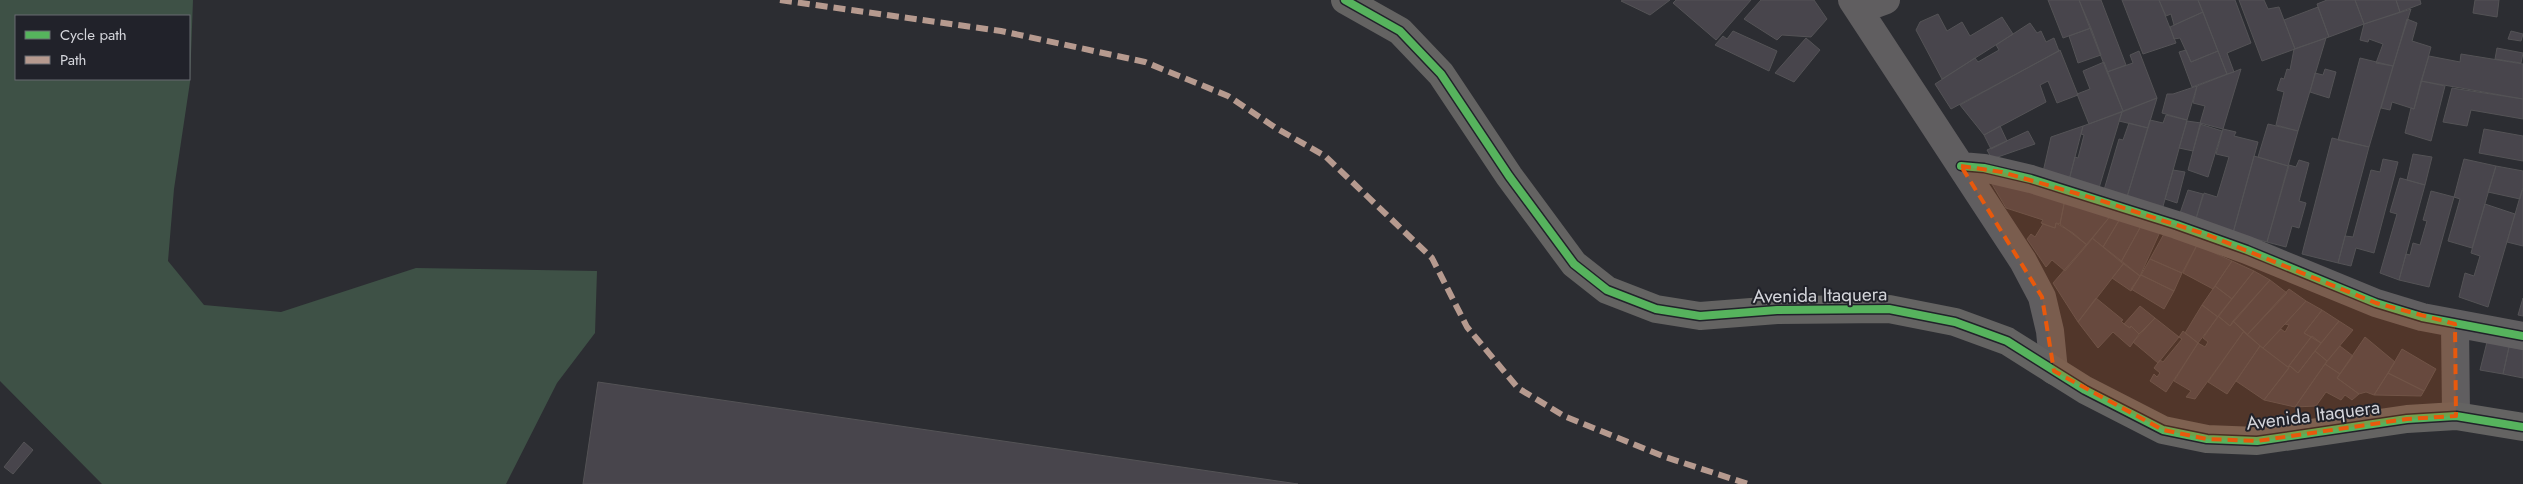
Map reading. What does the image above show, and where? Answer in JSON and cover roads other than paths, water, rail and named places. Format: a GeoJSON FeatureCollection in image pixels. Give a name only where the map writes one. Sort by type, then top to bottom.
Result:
{"type":"FeatureCollection","features":[{"type":"Feature","properties":{"kind":"street","name":"Avenida Itaquera"},"geometry":{"type":"LineString","coordinates":[[1345,0],[1400,31],[1441,74],[1509,176],[1574,264],[1607,290],[1656,309],[1700,316],[1778,310],[1889,309],[1955,322],[2007,341],[2054,371],[2163,430],[2207,439],[2257,441],[2407,419],[2456,416],[2523,426]]}},
{"type":"Feature","properties":{"kind":"street"},"geometry":{"type":"LineString","coordinates":[[1886,0],[1856,5],[2023,261],[2042,297],[2050,331],[2054,371]]}},
{"type":"Feature","properties":{"kind":"street"},"geometry":{"type":"LineString","coordinates":[[1961,166],[2002,172],[2096,199],[2239,247],[2376,303],[2422,317],[2523,336]]}},
{"type":"Feature","properties":{"kind":"street"},"geometry":{"type":"LineString","coordinates":[[2455,324],[2456,416]]}}]}
